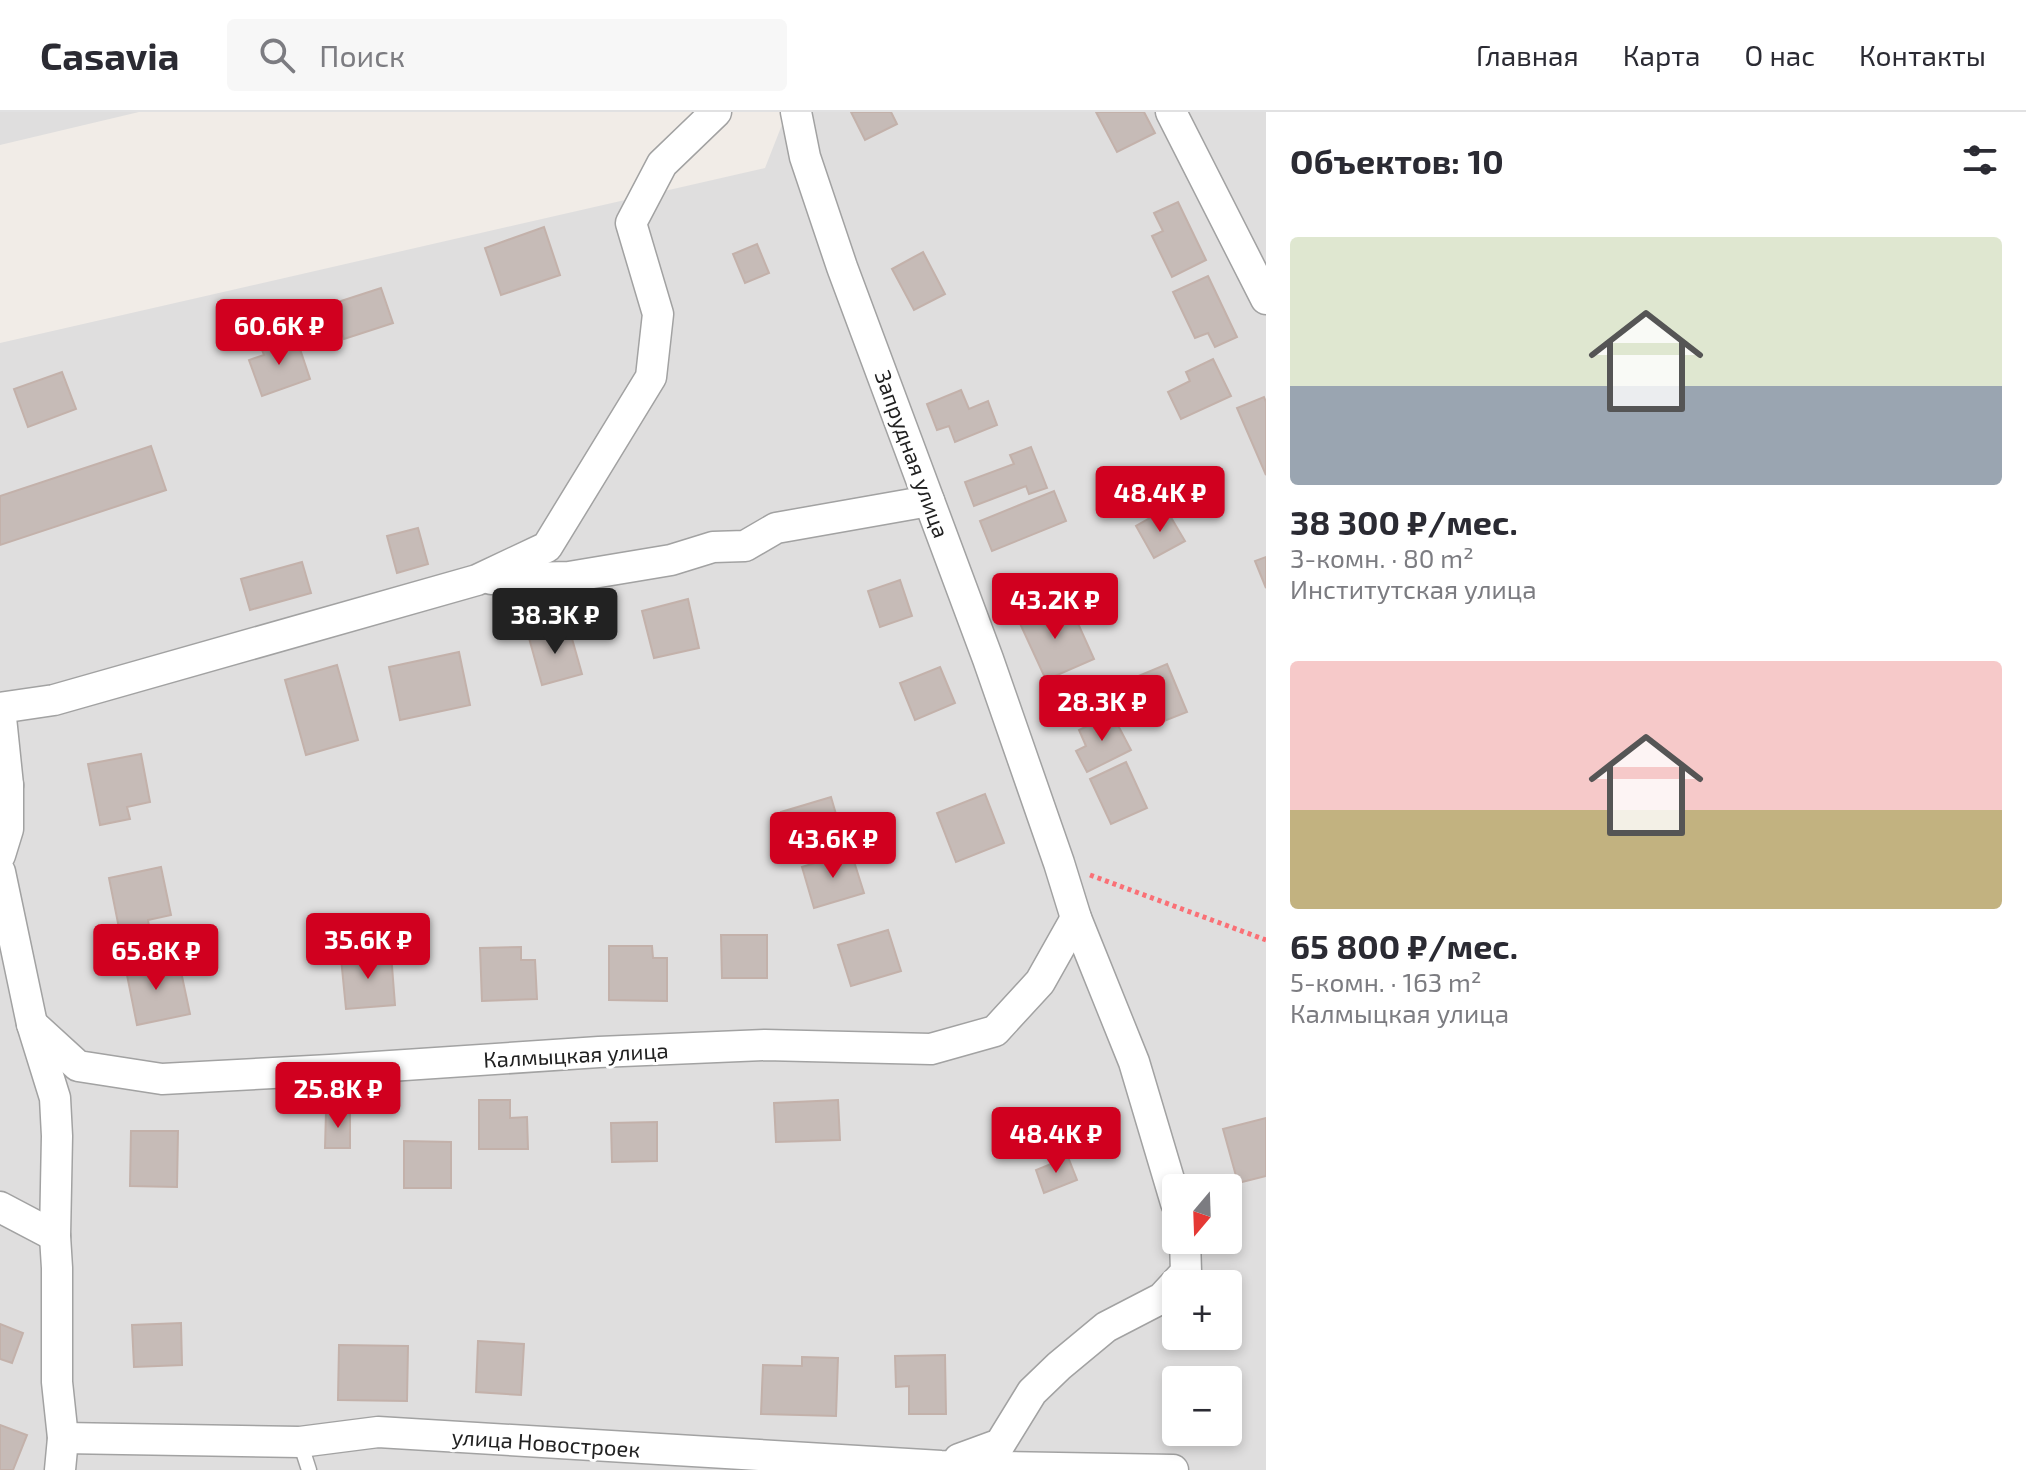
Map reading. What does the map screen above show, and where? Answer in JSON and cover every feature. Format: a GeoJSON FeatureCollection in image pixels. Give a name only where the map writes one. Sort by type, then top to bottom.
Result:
{"type":"FeatureCollection","features":[{"type":"Feature","properties":{"kind":"street"},"geometry":{"type":"LineString","coordinates":[[0,855],[8,829],[0,707],[54,700],[477,580],[547,547],[651,377],[658,314],[631,223],[662,164],[716,112]]}},
{"type":"Feature","properties":{"kind":"street","name":"Запрудная улица"},"geometry":{"type":"LineString","coordinates":[[796,112],[805,157],[833,239],[988,659],[1076,918],[1134,1062],[1167,1174]]}},
{"type":"Feature","properties":{"kind":"street"},"geometry":{"type":"LineString","coordinates":[[1171,112],[1266,299]]}},
{"type":"Feature","properties":{"kind":"street"},"geometry":{"type":"LineString","coordinates":[[477,580],[569,577],[656,562],[713,547],[745,546],[776,528],[929,501]]}},
{"type":"Feature","properties":{"kind":"street"},"geometry":{"type":"LineString","coordinates":[[0,872],[32,1024],[55,1098],[57,1382],[63,1438],[60,1470]]}},
{"type":"Feature","properties":{"kind":"street","name":"Калмыцкая улица"},"geometry":{"type":"LineString","coordinates":[[32,1024],[78,1066],[162,1079],[765,1045],[931,1049],[995,1031],[1040,982],[1076,918]]}},
{"type":"Feature","properties":{"kind":"street"},"geometry":{"type":"LineString","coordinates":[[0,1207],[55,1236]]}},
{"type":"Feature","properties":{"kind":"street"},"geometry":{"type":"LineString","coordinates":[[941,1468],[1000,1444],[1032,1392],[1059,1366],[1106,1327],[1162,1298],[1186,1272],[1185,1254]]}},
{"type":"Feature","properties":{"kind":"street","name":"улица Новостроек"},"geometry":{"type":"LineString","coordinates":[[63,1438],[305,1456],[378,1432],[941,1468],[1173,1470]]}},
{"type":"Feature","properties":{"kind":"path"},"geometry":{"type":"LineString","coordinates":[[1059,863],[1266,940]]}},
{"type":"Feature","properties":{"kind":"shaded area"},"geometry":{"type":"Polygon","coordinates":[[[0,112],[139,112],[0,145],[0,112]]]}},
{"type":"Feature","properties":{"kind":"shaded area"},"geometry":{"type":"Polygon","coordinates":[[[787,112],[1266,112],[1266,1470],[0,1470],[0,343],[765,168],[787,112]]]}},
{"type":"Feature","properties":{"kind":"building"},"geometry":{"type":"Polygon","coordinates":[[[851,112],[891,112],[897,124],[865,140],[851,112]]]}},
{"type":"Feature","properties":{"kind":"building"},"geometry":{"type":"Polygon","coordinates":[[[1096,112],[1144,112],[1155,133],[1117,152],[1096,112]]]}},
{"type":"Feature","properties":{"kind":"building"},"geometry":{"type":"Polygon","coordinates":[[[1178,202],[1206,260],[1172,277],[1152,236],[1163,231],[1154,213],[1178,202]]]}},
{"type":"Feature","properties":{"kind":"building"},"geometry":{"type":"Polygon","coordinates":[[[544,227],[560,275],[501,295],[485,248],[544,227]]]}},
{"type":"Feature","properties":{"kind":"building"},"geometry":{"type":"Polygon","coordinates":[[[757,244],[769,273],[745,283],[733,254],[757,244]]]}},
{"type":"Feature","properties":{"kind":"building"},"geometry":{"type":"Polygon","coordinates":[[[923,252],[945,294],[914,310],[892,269],[923,252]]]}},
{"type":"Feature","properties":{"kind":"building"},"geometry":{"type":"Polygon","coordinates":[[[1208,276],[1237,337],[1215,347],[1208,333],[1195,338],[1173,292],[1208,276]]]}},
{"type":"Feature","properties":{"kind":"building"},"geometry":{"type":"Polygon","coordinates":[[[381,288],[393,323],[344,339],[332,304],[381,288]]]}},
{"type":"Feature","properties":{"kind":"building"},"geometry":{"type":"Polygon","coordinates":[[[281,337],[284,348],[298,343],[310,379],[262,396],[249,360],[264,355],[260,345],[281,337]]]}},
{"type":"Feature","properties":{"kind":"building"},"geometry":{"type":"Polygon","coordinates":[[[1213,359],[1231,396],[1181,419],[1168,392],[1190,381],[1186,372],[1213,359]]]}},
{"type":"Feature","properties":{"kind":"building"},"geometry":{"type":"Polygon","coordinates":[[[62,372],[76,409],[28,427],[14,389],[62,372]]]}},
{"type":"Feature","properties":{"kind":"building"},"geometry":{"type":"Polygon","coordinates":[[[961,390],[969,409],[988,401],[997,425],[955,442],[949,426],[937,430],[927,404],[961,390]]]}},
{"type":"Feature","properties":{"kind":"building"},"geometry":{"type":"Polygon","coordinates":[[[1264,397],[1266,402],[1266,475],[1237,408],[1264,397]]]}},
{"type":"Feature","properties":{"kind":"building"},"geometry":{"type":"Polygon","coordinates":[[[151,446],[166,490],[0,545],[0,496],[151,446]]]}},
{"type":"Feature","properties":{"kind":"building"},"geometry":{"type":"Polygon","coordinates":[[[1031,447],[1047,488],[1029,494],[1026,486],[974,506],[965,482],[1014,464],[1010,455],[1031,447]]]}},
{"type":"Feature","properties":{"kind":"building"},"geometry":{"type":"Polygon","coordinates":[[[1054,491],[1066,521],[992,551],[980,521],[1054,491]]]}},
{"type":"Feature","properties":{"kind":"building"},"geometry":{"type":"Polygon","coordinates":[[[1166,509],[1185,541],[1154,558],[1136,526],[1166,509]]]}},
{"type":"Feature","properties":{"kind":"building"},"geometry":{"type":"Polygon","coordinates":[[[418,528],[428,564],[397,573],[387,536],[418,528]]]}},
{"type":"Feature","properties":{"kind":"building"},"geometry":{"type":"Polygon","coordinates":[[[1266,557],[1266,588],[1255,561],[1266,557]]]}},
{"type":"Feature","properties":{"kind":"building"},"geometry":{"type":"Polygon","coordinates":[[[302,562],[311,593],[250,610],[241,579],[302,562]]]}},
{"type":"Feature","properties":{"kind":"building"},"geometry":{"type":"Polygon","coordinates":[[[900,580],[912,616],[880,627],[868,591],[900,580]]]}},
{"type":"Feature","properties":{"kind":"building"},"geometry":{"type":"Polygon","coordinates":[[[688,599],[699,648],[654,658],[642,611],[688,599]]]}},
{"type":"Feature","properties":{"kind":"building"},"geometry":{"type":"Polygon","coordinates":[[[1049,603],[1055,618],[1072,610],[1094,659],[1046,680],[1017,617],[1049,603]]]}},
{"type":"Feature","properties":{"kind":"building"},"geometry":{"type":"Polygon","coordinates":[[[569,628],[582,674],[542,685],[529,638],[569,628]]]}},
{"type":"Feature","properties":{"kind":"building"},"geometry":{"type":"Polygon","coordinates":[[[459,652],[470,705],[400,720],[389,667],[459,652]]]}},
{"type":"Feature","properties":{"kind":"building"},"geometry":{"type":"Polygon","coordinates":[[[1167,664],[1187,712],[1164,721],[1152,691],[1100,712],[1093,695],[1167,664]]]}},
{"type":"Feature","properties":{"kind":"building"},"geometry":{"type":"Polygon","coordinates":[[[337,665],[358,740],[306,755],[285,680],[337,665]]]}},
{"type":"Feature","properties":{"kind":"building"},"geometry":{"type":"Polygon","coordinates":[[[940,667],[955,703],[915,720],[900,683],[940,667]]]}},
{"type":"Feature","properties":{"kind":"building"},"geometry":{"type":"Polygon","coordinates":[[[1112,714],[1131,750],[1087,772],[1076,751],[1086,746],[1079,730],[1112,714]]]}},
{"type":"Feature","properties":{"kind":"building"},"geometry":{"type":"Polygon","coordinates":[[[141,754],[150,802],[127,807],[130,819],[100,825],[88,764],[141,754]]]}},
{"type":"Feature","properties":{"kind":"building"},"geometry":{"type":"Polygon","coordinates":[[[1126,762],[1147,808],[1111,824],[1090,779],[1126,762]]]}},
{"type":"Feature","properties":{"kind":"building"},"geometry":{"type":"Polygon","coordinates":[[[985,794],[1004,843],[956,862],[937,813],[985,794]]]}},
{"type":"Feature","properties":{"kind":"building"},"geometry":{"type":"Polygon","coordinates":[[[831,797],[843,838],[794,853],[781,812],[831,797]]]}},
{"type":"Feature","properties":{"kind":"building"},"geometry":{"type":"Polygon","coordinates":[[[851,852],[864,893],[814,908],[802,867],[851,852]]]}},
{"type":"Feature","properties":{"kind":"building"},"geometry":{"type":"Polygon","coordinates":[[[161,867],[171,915],[148,920],[150,932],[121,938],[109,878],[161,867]]]}},
{"type":"Feature","properties":{"kind":"building"},"geometry":{"type":"Polygon","coordinates":[[[888,930],[901,971],[851,986],[838,945],[888,930]]]}},
{"type":"Feature","properties":{"kind":"building"},"geometry":{"type":"Polygon","coordinates":[[[721,935],[767,935],[767,978],[722,978],[721,935]]]}},
{"type":"Feature","properties":{"kind":"building"},"geometry":{"type":"Polygon","coordinates":[[[609,946],[652,946],[653,958],[667,958],[667,1001],[609,1000],[609,946]]]}},
{"type":"Feature","properties":{"kind":"building"},"geometry":{"type":"Polygon","coordinates":[[[521,947],[521,960],[535,960],[537,999],[482,1001],[480,948],[521,947]]]}},
{"type":"Feature","properties":{"kind":"building"},"geometry":{"type":"Polygon","coordinates":[[[391,953],[395,1005],[346,1009],[341,958],[391,953]]]}},
{"type":"Feature","properties":{"kind":"building"},"geometry":{"type":"Polygon","coordinates":[[[154,959],[157,971],[180,967],[190,1014],[137,1025],[125,965],[154,959]]]}},
{"type":"Feature","properties":{"kind":"building"},"geometry":{"type":"Polygon","coordinates":[[[479,1100],[510,1100],[510,1118],[527,1117],[528,1149],[479,1149],[479,1100]]]}},
{"type":"Feature","properties":{"kind":"building"},"geometry":{"type":"Polygon","coordinates":[[[838,1100],[840,1140],[776,1142],[774,1103],[838,1100]]]}},
{"type":"Feature","properties":{"kind":"building"},"geometry":{"type":"Polygon","coordinates":[[[326,1112],[350,1112],[350,1148],[325,1148],[326,1112]]]}},
{"type":"Feature","properties":{"kind":"building"},"geometry":{"type":"Polygon","coordinates":[[[1266,1118],[1266,1176],[1242,1182],[1242,1174],[1236,1174],[1223,1129],[1266,1118]]]}},
{"type":"Feature","properties":{"kind":"building"},"geometry":{"type":"Polygon","coordinates":[[[657,1122],[657,1161],[612,1162],[611,1123],[657,1122]]]}},
{"type":"Feature","properties":{"kind":"building"},"geometry":{"type":"Polygon","coordinates":[[[131,1131],[178,1131],[177,1187],[130,1186],[131,1131]]]}},
{"type":"Feature","properties":{"kind":"building"},"geometry":{"type":"Polygon","coordinates":[[[404,1141],[451,1142],[451,1188],[404,1188],[404,1141]]]}},
{"type":"Feature","properties":{"kind":"building"},"geometry":{"type":"Polygon","coordinates":[[[1068,1157],[1077,1180],[1044,1193],[1036,1170],[1068,1157]]]}},
{"type":"Feature","properties":{"kind":"building"},"geometry":{"type":"Polygon","coordinates":[[[181,1323],[182,1365],[134,1367],[132,1325],[181,1323]]]}},
{"type":"Feature","properties":{"kind":"building"},"geometry":{"type":"Polygon","coordinates":[[[0,1324],[23,1333],[12,1363],[0,1359],[0,1324]]]}},
{"type":"Feature","properties":{"kind":"building"},"geometry":{"type":"Polygon","coordinates":[[[478,1341],[524,1344],[521,1395],[476,1392],[478,1341]]]}},
{"type":"Feature","properties":{"kind":"building"},"geometry":{"type":"Polygon","coordinates":[[[339,1345],[408,1346],[407,1401],[338,1400],[339,1345]]]}},
{"type":"Feature","properties":{"kind":"building"},"geometry":{"type":"Polygon","coordinates":[[[945,1355],[946,1414],[909,1414],[909,1386],[896,1387],[895,1356],[945,1355]]]}},
{"type":"Feature","properties":{"kind":"building"},"geometry":{"type":"Polygon","coordinates":[[[802,1357],[838,1358],[836,1416],[761,1414],[763,1365],[802,1366],[802,1357]]]}},
{"type":"Feature","properties":{"kind":"building"},"geometry":{"type":"Polygon","coordinates":[[[0,1425],[27,1435],[13,1470],[0,1470],[0,1425]]]}}]}
